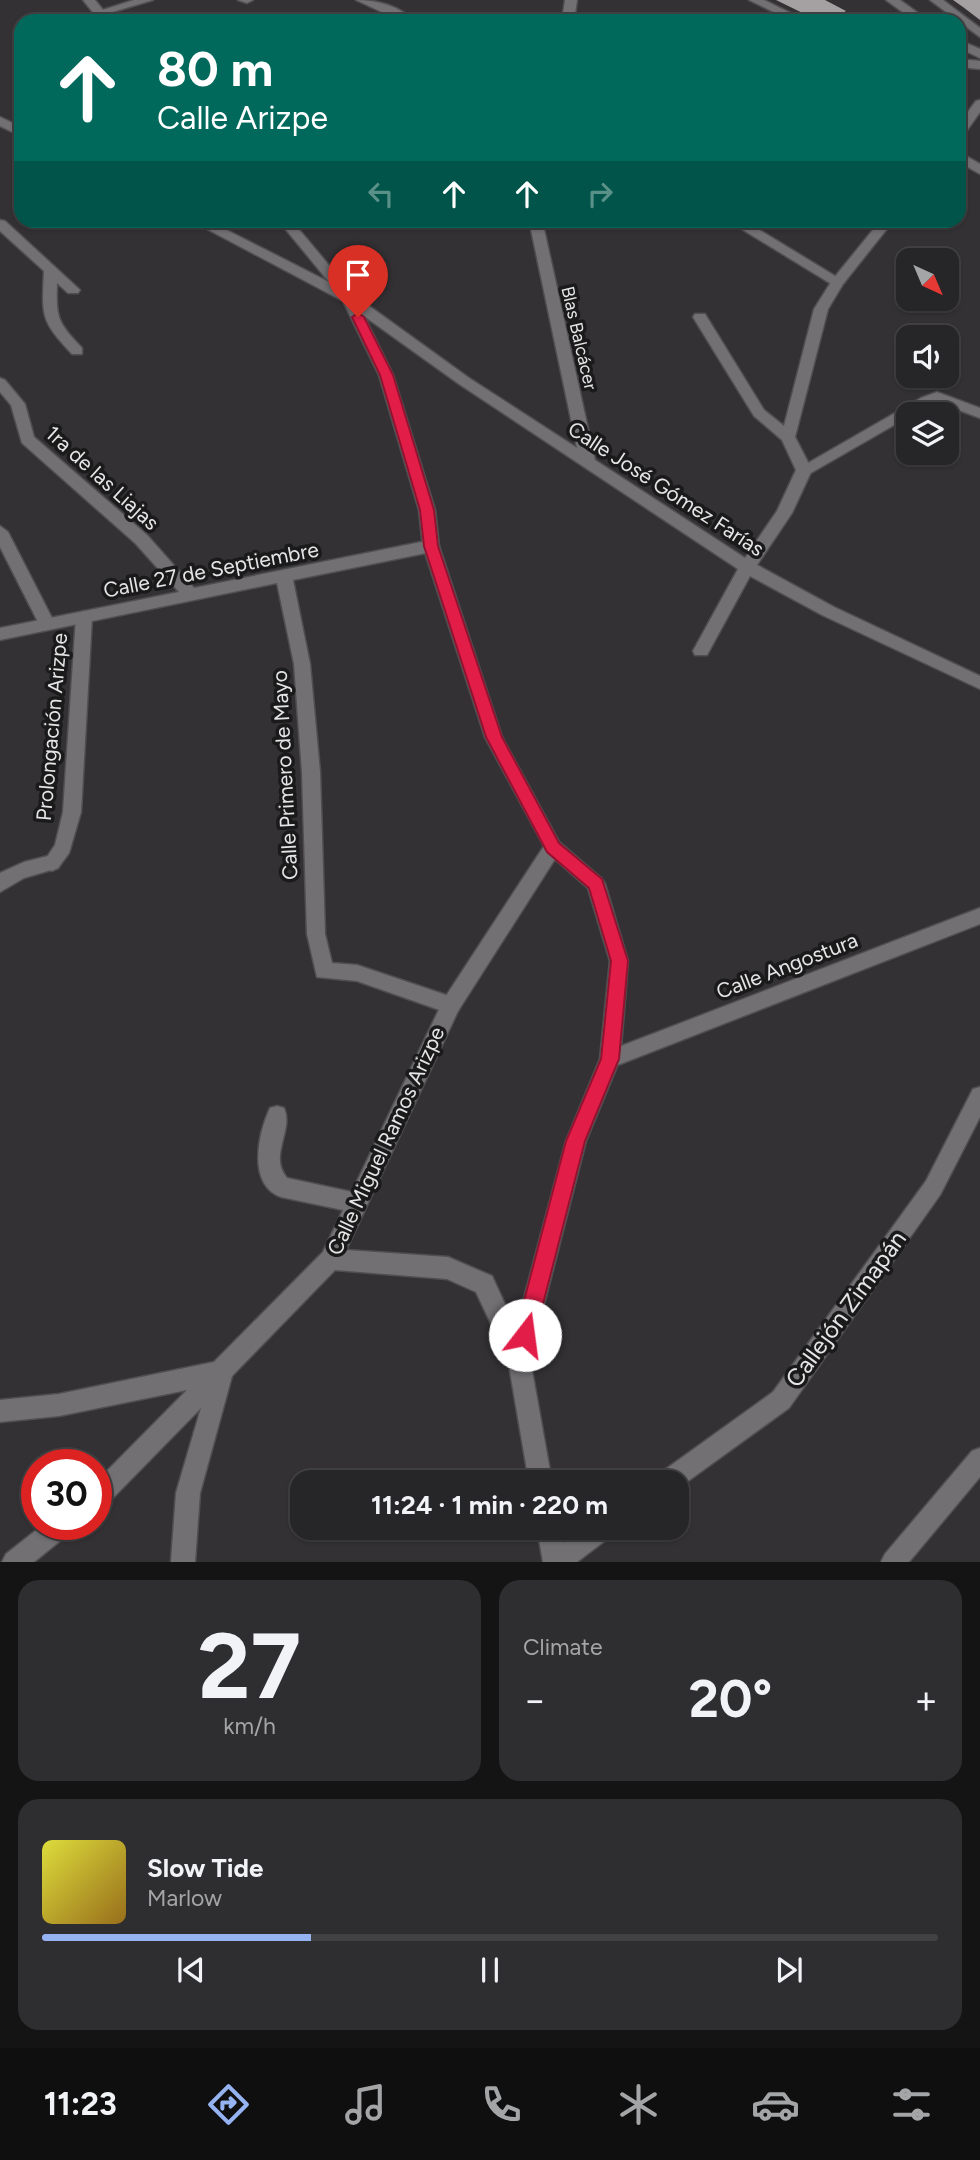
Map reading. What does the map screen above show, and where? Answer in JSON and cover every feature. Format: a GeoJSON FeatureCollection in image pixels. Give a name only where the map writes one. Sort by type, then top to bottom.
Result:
{"type":"FeatureCollection","features":[{"type":"Feature","properties":{"kind":"street"},"geometry":{"type":"LineString","coordinates":[[89,0],[100,14]]}},
{"type":"Feature","properties":{"kind":"street"},"geometry":{"type":"LineString","coordinates":[[110,14],[147,0]]}},
{"type":"Feature","properties":{"kind":"street"},"geometry":{"type":"LineString","coordinates":[[362,0],[397,14]]}},
{"type":"Feature","properties":{"kind":"street"},"geometry":{"type":"LineString","coordinates":[[755,0],[786,14]]}},
{"type":"Feature","properties":{"kind":"street"},"geometry":{"type":"LineString","coordinates":[[892,0],[913,14]]}},
{"type":"Feature","properties":{"kind":"street"},"geometry":{"type":"LineString","coordinates":[[936,0],[954,14]]}},
{"type":"Feature","properties":{"kind":"street"},"geometry":{"type":"LineString","coordinates":[[966,23],[980,34]]}},
{"type":"Feature","properties":{"kind":"street"},"geometry":{"type":"LineString","coordinates":[[966,123],[980,104]]}},
{"type":"Feature","properties":{"kind":"street"},"geometry":{"type":"LineString","coordinates":[[0,224],[73,290]]}},
{"type":"Feature","properties":{"kind":"street"},"geometry":{"type":"LineString","coordinates":[[212,228],[349,298]]}},
{"type":"Feature","properties":{"kind":"street"},"geometry":{"type":"LineString","coordinates":[[291,228],[349,298],[386,375],[427,510],[431,546],[494,737],[553,848],[596,884],[619,961],[610,1059],[576,1141],[519,1359]]}},
{"type":"Feature","properties":{"kind":"street","name":"Blas Balcácer"},"geometry":{"type":"LineString","coordinates":[[537,228],[588,464]]}},
{"type":"Feature","properties":{"kind":"street"},"geometry":{"type":"LineString","coordinates":[[747,228],[838,282]]}},
{"type":"Feature","properties":{"kind":"street"},"geometry":{"type":"LineString","coordinates":[[788,437],[821,309],[838,282],[882,228]]}},
{"type":"Feature","properties":{"kind":"street"},"geometry":{"type":"LineString","coordinates":[[51,270],[49,314],[62,335],[77,351]]}},
{"type":"Feature","properties":{"kind":"street","name":"Calle José Gómez Farías"},"geometry":{"type":"LineString","coordinates":[[349,298],[464,381],[747,567],[828,611],[980,683]]}},
{"type":"Feature","properties":{"kind":"street"},"geometry":{"type":"LineString","coordinates":[[700,317],[759,413],[788,437],[804,470]]}},
{"type":"Feature","properties":{"kind":"street","name":"1ra de las Liajas"},"geometry":{"type":"LineString","coordinates":[[0,383],[18,404],[26,439],[141,539],[191,595]]}},
{"type":"Feature","properties":{"kind":"street"},"geometry":{"type":"LineString","coordinates":[[701,651],[747,567],[784,513],[804,470],[937,397],[980,413]]}},
{"type":"Feature","properties":{"kind":"street"},"geometry":{"type":"LineString","coordinates":[[0,532],[46,622]]}},
{"type":"Feature","properties":{"kind":"street","name":"Calle 27 de Septiembre"},"geometry":{"type":"LineString","coordinates":[[0,634],[46,622],[84,617],[431,546]]}},
{"type":"Feature","properties":{"kind":"street","name":"Calle Primero de Mayo"},"geometry":{"type":"LineString","coordinates":[[284,576],[302,664],[311,772],[316,934],[324,971],[357,973],[451,1005]]}},
{"type":"Feature","properties":{"kind":"street","name":"Prolongación Arizpe"},"geometry":{"type":"LineString","coordinates":[[0,884],[31,868],[52,863],[63,848],[72,812],[84,617]]}},
{"type":"Feature","properties":{"kind":"street","name":"Calle Miguel Ramos Arizpe"},"geometry":{"type":"LineString","coordinates":[[112,1483],[331,1259],[355,1203],[451,1005],[553,848]]}},
{"type":"Feature","properties":{"kind":"street","name":"Calle Angostura"},"geometry":{"type":"LineString","coordinates":[[610,1059],[980,916]]}},
{"type":"Feature","properties":{"kind":"street","name":"Callejón Zimapán"},"geometry":{"type":"LineString","coordinates":[[684,1470],[781,1400],[933,1188],[980,1096]]}},
{"type":"Feature","properties":{"kind":"street"},"geometry":{"type":"LineString","coordinates":[[277,1115],[268,1153],[271,1175],[281,1187],[355,1203]]}},
{"type":"Feature","properties":{"kind":"street"},"geometry":{"type":"LineString","coordinates":[[331,1259],[448,1268],[484,1284],[519,1359],[539,1470]]}},
{"type":"Feature","properties":{"kind":"street"},"geometry":{"type":"LineString","coordinates":[[0,1411],[60,1405],[222,1372],[188,1493],[183,1562]]}},
{"type":"Feature","properties":{"kind":"street"},"geometry":{"type":"LineString","coordinates":[[893,1562],[980,1459]]}},
{"type":"Feature","properties":{"kind":"street"},"geometry":{"type":"LineString","coordinates":[[15,1562],[43,1540]]}},
{"type":"Feature","properties":{"kind":"street"},"geometry":{"type":"LineString","coordinates":[[551,1540],[556,1562],[586,1540]]}},
{"type":"Feature","properties":{"kind":"building"},"geometry":{"type":"Polygon","coordinates":[[[776,0],[825,0],[846,11],[841,14],[805,14],[776,0]]]}},
{"type":"Feature","properties":{"kind":"building"},"geometry":{"type":"Polygon","coordinates":[[[953,0],[980,0],[980,20],[963,7],[953,0]]]}},
{"type":"Feature","properties":{"kind":"route"},"geometry":{"type":"LineString","coordinates":[[358,317],[386,375],[427,510],[431,546],[494,737],[553,848],[596,884],[619,961],[610,1059],[576,1141],[525,1335]]}}]}
